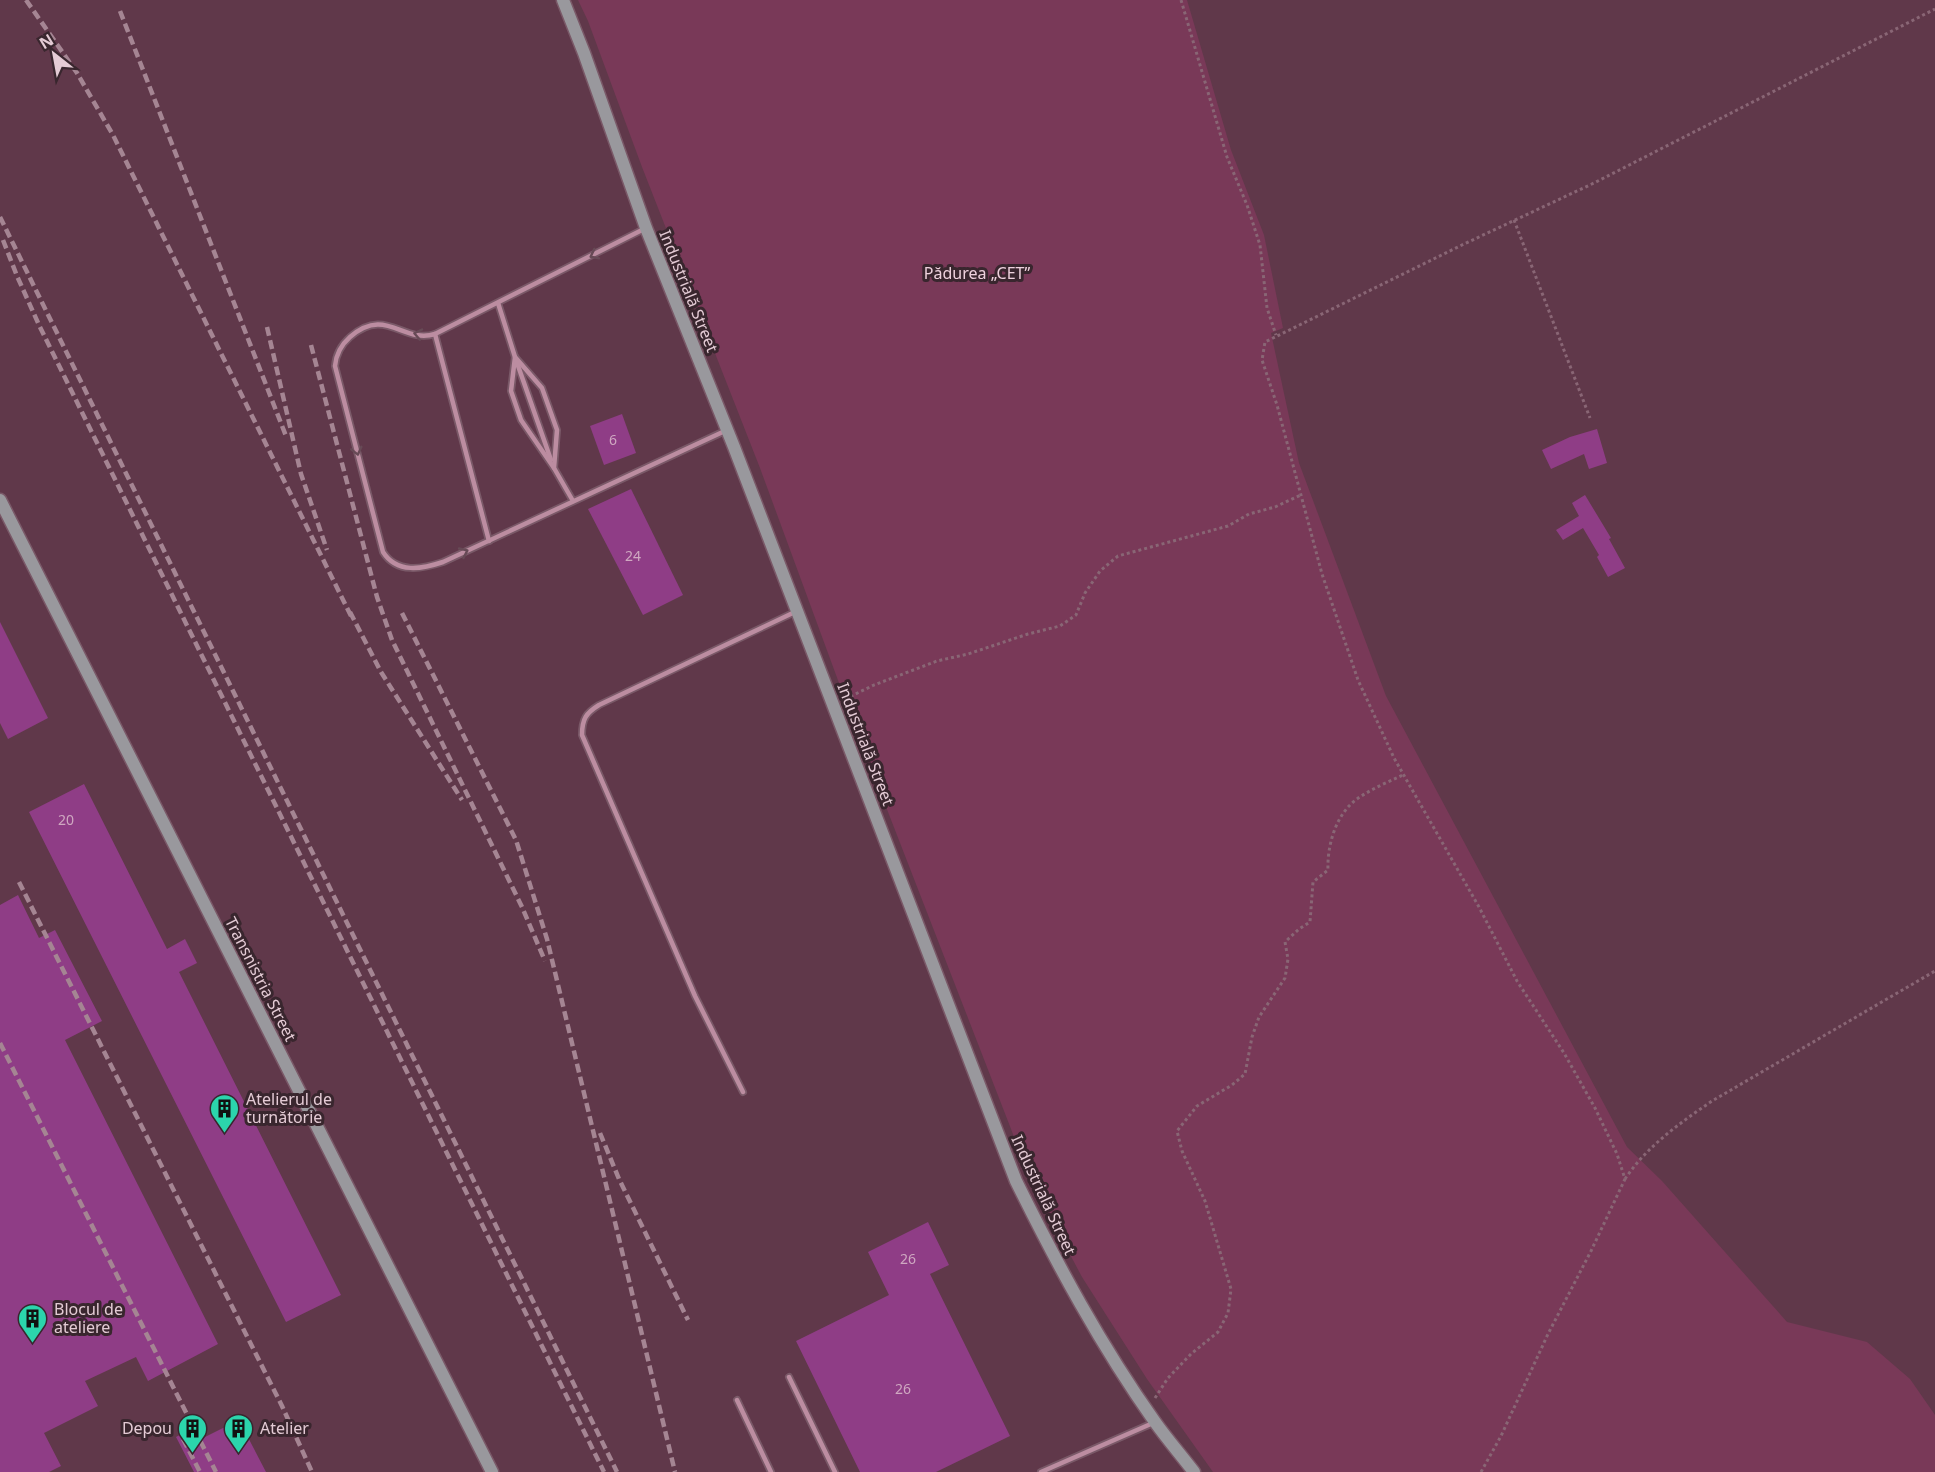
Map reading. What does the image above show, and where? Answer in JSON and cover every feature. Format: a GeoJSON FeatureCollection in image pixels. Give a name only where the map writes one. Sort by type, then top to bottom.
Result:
{"type":"FeatureCollection","features":[{"type":"Feature","properties":{"kind":"street","name":"Industrială Street"},"geometry":{"type":"LineString","coordinates":[[563,0],[646,228],[727,430],[1016,1181],[1051,1254],[1104,1344],[1155,1422],[1194,1472]]}},
{"type":"Feature","properties":{"kind":"street","name":"Transnistria Street"},"geometry":{"type":"LineString","coordinates":[[0,500],[492,1472]]}},
{"type":"Feature","properties":{"kind":"lane"},"geometry":{"type":"LineString","coordinates":[[646,228],[435,334],[418,335],[382,324],[373,324],[364,327],[343,343],[335,366],[380,544],[388,560],[395,565],[417,568],[443,562],[727,430]]}},
{"type":"Feature","properties":{"kind":"lane"},"geometry":{"type":"LineString","coordinates":[[498,303],[514,357],[554,468]]}},
{"type":"Feature","properties":{"kind":"lane"},"geometry":{"type":"LineString","coordinates":[[435,334],[489,541]]}},
{"type":"Feature","properties":{"kind":"lane"},"geometry":{"type":"LineString","coordinates":[[514,357],[542,388],[557,430],[554,468]]}},
{"type":"Feature","properties":{"kind":"lane"},"geometry":{"type":"LineString","coordinates":[[514,357],[510,391],[521,420],[554,468],[573,501]]}},
{"type":"Feature","properties":{"kind":"lane"},"geometry":{"type":"LineString","coordinates":[[743,1092],[679,961],[582,735],[582,724],[584,716],[599,705],[797,611]]}},
{"type":"Feature","properties":{"kind":"lane"},"geometry":{"type":"LineString","coordinates":[[789,1377],[835,1472]]}},
{"type":"Feature","properties":{"kind":"lane"},"geometry":{"type":"LineString","coordinates":[[736,1400],[771,1472]]}},
{"type":"Feature","properties":{"kind":"lane"},"geometry":{"type":"LineString","coordinates":[[1041,1472],[1155,1422]]}},
{"type":"Feature","properties":{"kind":"path"},"geometry":{"type":"LineString","coordinates":[[1181,0],[1227,157],[1247,205],[1260,245],[1267,308],[1276,335]]}},
{"type":"Feature","properties":{"kind":"path"},"geometry":{"type":"LineString","coordinates":[[1625,1179],[1617,1154],[1595,1108],[1517,981],[1479,907],[1403,775],[1358,680],[1322,574],[1277,405],[1262,360],[1265,342],[1594,183],[1935,9]]}},
{"type":"Feature","properties":{"kind":"path"},"geometry":{"type":"LineString","coordinates":[[1514,220],[1590,418]]}},
{"type":"Feature","properties":{"kind":"path"},"geometry":{"type":"LineString","coordinates":[[833,705],[874,685],[937,661],[1060,626],[1076,615],[1085,593],[1100,571],[1118,556],[1228,526],[1249,514],[1275,507],[1301,495]]}},
{"type":"Feature","properties":{"kind":"path"},"geometry":{"type":"LineString","coordinates":[[1147,1410],[1168,1378],[1191,1354],[1218,1332],[1228,1313],[1231,1289],[1205,1201],[1182,1151],[1177,1131],[1197,1106],[1245,1074],[1252,1037],[1259,1017],[1285,978],[1288,959],[1285,942],[1310,922],[1313,882],[1328,870],[1327,854],[1344,812],[1356,799],[1403,775]]}},
{"type":"Feature","properties":{"kind":"path"},"geometry":{"type":"LineString","coordinates":[[1481,1472],[1502,1436],[1548,1334],[1625,1179],[1640,1159],[1680,1123],[1712,1101],[1935,971]]}},
{"type":"Feature","properties":{"kind":"green space","name":"Pădurea „CET”"},"geometry":{"type":"Polygon","coordinates":[[[578,0],[1187,0],[1231,150],[1264,235],[1283,328],[1271,333],[1299,463],[1386,696],[1627,1147],[1662,1181],[1787,1322],[1867,1342],[1910,1379],[1935,1415],[1935,1472],[1213,1472],[1147,1379],[1082,1277],[1032,1183],[857,732],[760,468],[578,0]]]}},
{"type":"Feature","properties":{"kind":"building"},"geometry":{"type":"Polygon","coordinates":[[[622,414],[636,453],[604,465],[590,426],[622,414]]]}},
{"type":"Feature","properties":{"kind":"building"},"geometry":{"type":"Polygon","coordinates":[[[1597,429],[1607,463],[1589,469],[1584,454],[1551,469],[1542,450],[1570,437],[1597,429]]]}},
{"type":"Feature","properties":{"kind":"building"},"geometry":{"type":"Polygon","coordinates":[[[631,489],[683,595],[643,615],[588,509],[631,489]]]}},
{"type":"Feature","properties":{"kind":"building"},"geometry":{"type":"Polygon","coordinates":[[[1585,495],[1611,538],[1609,539],[1625,568],[1608,577],[1597,557],[1599,555],[1583,528],[1563,540],[1556,530],[1579,516],[1572,503],[1585,495]]]}},
{"type":"Feature","properties":{"kind":"building"},"geometry":{"type":"Polygon","coordinates":[[[0,622],[48,718],[8,739],[0,723],[0,622]]]}},
{"type":"Feature","properties":{"kind":"building","name":"Atelierul de turnătorie"},"geometry":{"type":"Polygon","coordinates":[[[84,784],[167,949],[185,939],[197,963],[179,972],[341,1295],[286,1322],[29,812],[84,784]]]}},
{"type":"Feature","properties":{"kind":"building"},"geometry":{"type":"Polygon","coordinates":[[[18,895],[39,938],[55,930],[102,1021],[65,1040],[218,1344],[148,1381],[136,1357],[85,1381],[98,1406],[44,1433],[61,1466],[49,1472],[0,1472],[0,905],[18,895]]]}},
{"type":"Feature","properties":{"kind":"building"},"geometry":{"type":"Polygon","coordinates":[[[928,1222],[949,1265],[930,1274],[1010,1436],[936,1472],[860,1472],[796,1341],[889,1295],[868,1252],[928,1222]]]}},
{"type":"Feature","properties":{"kind":"building"},"geometry":{"type":"Polygon","coordinates":[[[239,1420],[266,1472],[194,1472],[176,1437],[189,1430],[195,1442],[239,1420]]]}},
{"type":"Feature","properties":{"kind":"railway"},"geometry":{"type":"LineString","coordinates":[[26,0],[77,73],[113,135],[352,618]]}},
{"type":"Feature","properties":{"kind":"railway"},"geometry":{"type":"LineString","coordinates":[[120,11],[286,436]]}},
{"type":"Feature","properties":{"kind":"railway"},"geometry":{"type":"LineString","coordinates":[[0,217],[617,1472]]}},
{"type":"Feature","properties":{"kind":"railway"},"geometry":{"type":"LineString","coordinates":[[3,240],[39,325],[604,1472]]}},
{"type":"Feature","properties":{"kind":"railway"},"geometry":{"type":"LineString","coordinates":[[267,327],[301,474],[327,550]]}},
{"type":"Feature","properties":{"kind":"railway"},"geometry":{"type":"LineString","coordinates":[[311,345],[377,597],[392,640],[522,907],[545,961]]}},
{"type":"Feature","properties":{"kind":"railway"},"geometry":{"type":"LineString","coordinates":[[350,612],[381,672],[462,800]]}},
{"type":"Feature","properties":{"kind":"railway"},"geometry":{"type":"LineString","coordinates":[[402,613],[516,840],[547,939],[675,1472]]}},
{"type":"Feature","properties":{"kind":"railway"},"geometry":{"type":"LineString","coordinates":[[19,882],[282,1406],[312,1472]]}},
{"type":"Feature","properties":{"kind":"railway"},"geometry":{"type":"LineString","coordinates":[[0,1043],[216,1472]]}},
{"type":"Feature","properties":{"kind":"railway"},"geometry":{"type":"LineString","coordinates":[[600,1133],[619,1179],[688,1320]]}},
{"type":"Feature","properties":{"kind":"railway"},"geometry":{"type":"LineString","coordinates":[[183,1439],[200,1472]]}},
{"type":"Feature","properties":{"kind":"place","name":"Atelierul de turnătorie"},"geometry":{"type":"Point","coordinates":[225,1134]}},
{"type":"Feature","properties":{"kind":"place","name":"Blocul de ateliere"},"geometry":{"type":"Point","coordinates":[33,1344]}},
{"type":"Feature","properties":{"kind":"place","name":"Depou"},"geometry":{"type":"Point","coordinates":[193,1454]}},
{"type":"Feature","properties":{"kind":"place","name":"Atelier"},"geometry":{"type":"Point","coordinates":[239,1454]}}]}
